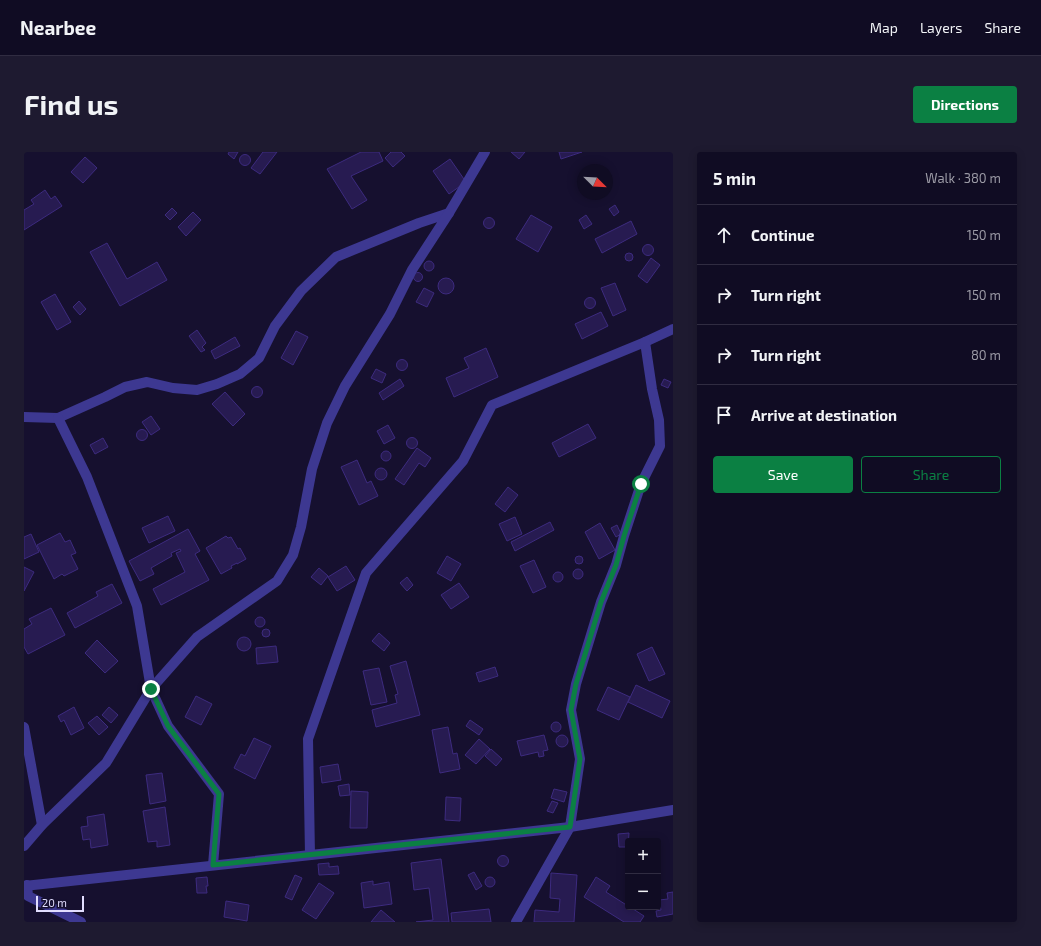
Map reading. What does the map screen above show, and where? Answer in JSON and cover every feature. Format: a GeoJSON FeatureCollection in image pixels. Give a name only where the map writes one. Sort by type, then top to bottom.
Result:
{"type":"FeatureCollection","features":[{"type":"Feature","properties":{"kind":"street"},"geometry":{"type":"LineString","coordinates":[[24,846],[42,825],[106,763],[151,689],[197,637],[277,581],[293,554],[301,526],[312,469],[327,424],[345,386],[390,314],[412,270],[449,213],[485,152]]}},
{"type":"Feature","properties":{"kind":"street"},"geometry":{"type":"LineString","coordinates":[[24,417],[58,418],[105,397],[125,386],[147,382],[173,388],[197,390],[217,384],[240,374],[259,358],[275,326],[301,291],[336,257],[419,223],[449,213]]}},
{"type":"Feature","properties":{"kind":"street"},"geometry":{"type":"LineString","coordinates":[[310,855],[308,739],[366,573],[463,461],[492,405],[673,330]]}},
{"type":"Feature","properties":{"kind":"street"},"geometry":{"type":"LineString","coordinates":[[516,922],[570,827],[580,759],[571,710],[576,684],[601,602],[616,565],[641,484],[660,446],[659,420],[652,389],[645,342]]}},
{"type":"Feature","properties":{"kind":"street"},"geometry":{"type":"LineString","coordinates":[[58,418],[87,476],[137,606],[151,689],[168,726],[219,794],[213,865]]}},
{"type":"Feature","properties":{"kind":"street"},"geometry":{"type":"LineString","coordinates":[[24,727],[42,825]]}},
{"type":"Feature","properties":{"kind":"street"},"geometry":{"type":"LineString","coordinates":[[81,922],[28,896],[25,886],[570,827],[673,810]]}},
{"type":"Feature","properties":{"kind":"building"},"geometry":{"type":"Polygon","coordinates":[[[229,152],[238,152],[234,159],[228,154],[229,152]]]}},
{"type":"Feature","properties":{"kind":"building"},"geometry":{"type":"Polygon","coordinates":[[[263,152],[277,152],[260,174],[251,168],[263,152]]]}},
{"type":"Feature","properties":{"kind":"building"},"geometry":{"type":"Polygon","coordinates":[[[361,152],[379,152],[383,161],[351,176],[367,200],[352,209],[327,169],[361,152]]]}},
{"type":"Feature","properties":{"kind":"building"},"geometry":{"type":"Polygon","coordinates":[[[391,152],[401,152],[405,156],[393,167],[385,158],[391,152]]]}},
{"type":"Feature","properties":{"kind":"building"},"geometry":{"type":"Polygon","coordinates":[[[511,152],[525,152],[519,159],[511,152]]]}},
{"type":"Feature","properties":{"kind":"building"},"geometry":{"type":"Polygon","coordinates":[[[559,152],[582,152],[561,159],[559,152]]]}},
{"type":"Feature","properties":{"kind":"building"},"geometry":{"type":"Polygon","coordinates":[[[245,154],[249,156],[251,160],[249,164],[245,166],[241,164],[239,160],[241,156],[245,154]]]}},
{"type":"Feature","properties":{"kind":"building"},"geometry":{"type":"Polygon","coordinates":[[[85,157],[97,168],[83,183],[71,172],[85,157]]]}},
{"type":"Feature","properties":{"kind":"building"},"geometry":{"type":"Polygon","coordinates":[[[450,159],[466,182],[449,194],[433,171],[450,159]]]}},
{"type":"Feature","properties":{"kind":"building"},"geometry":{"type":"Polygon","coordinates":[[[45,190],[51,199],[55,196],[62,206],[24,230],[24,210],[34,204],[31,200],[45,190]]]}},
{"type":"Feature","properties":{"kind":"building"},"geometry":{"type":"Polygon","coordinates":[[[615,205],[619,212],[614,216],[609,209],[615,205]]]}},
{"type":"Feature","properties":{"kind":"building"},"geometry":{"type":"Polygon","coordinates":[[[172,208],[177,213],[170,220],[165,215],[172,208]]]}},
{"type":"Feature","properties":{"kind":"building"},"geometry":{"type":"Polygon","coordinates":[[[193,212],[201,220],[186,236],[178,227],[193,212]]]}},
{"type":"Feature","properties":{"kind":"building"},"geometry":{"type":"Polygon","coordinates":[[[531,215],[552,227],[538,252],[516,239],[531,215]]]}},
{"type":"Feature","properties":{"kind":"building"},"geometry":{"type":"Polygon","coordinates":[[[586,215],[592,224],[584,229],[579,220],[586,215]]]}},
{"type":"Feature","properties":{"kind":"building"},"geometry":{"type":"Polygon","coordinates":[[[489,217],[493,219],[495,223],[493,227],[489,229],[485,227],[483,223],[485,219],[489,217]]]}},
{"type":"Feature","properties":{"kind":"building"},"geometry":{"type":"Polygon","coordinates":[[[631,221],[637,234],[602,253],[595,239],[631,221]]]}},
{"type":"Feature","properties":{"kind":"building"},"geometry":{"type":"Polygon","coordinates":[[[107,243],[127,279],[157,262],[167,280],[120,306],[90,252],[107,243]]]}},
{"type":"Feature","properties":{"kind":"building"},"geometry":{"type":"Polygon","coordinates":[[[646,245],[650,245],[652,246],[652,254],[646,255],[643,252],[643,248],[646,245]]]}},
{"type":"Feature","properties":{"kind":"building"},"geometry":{"type":"Polygon","coordinates":[[[629,253],[632,254],[632,260],[629,261],[626,260],[625,257],[626,254],[629,253]]]}},
{"type":"Feature","properties":{"kind":"building"},"geometry":{"type":"Polygon","coordinates":[[[651,258],[660,265],[647,283],[638,276],[651,258]]]}},
{"type":"Feature","properties":{"kind":"building"},"geometry":{"type":"Polygon","coordinates":[[[427,261],[431,261],[433,262],[433,270],[427,271],[424,268],[424,264],[427,261]]]}},
{"type":"Feature","properties":{"kind":"building"},"geometry":{"type":"Polygon","coordinates":[[[416,273],[420,273],[422,277],[420,281],[416,281],[414,279],[414,275],[416,273]]]}},
{"type":"Feature","properties":{"kind":"building"},"geometry":{"type":"Polygon","coordinates":[[[446,278],[452,280],[454,286],[452,292],[446,294],[440,292],[438,286],[440,280],[446,278]]]}},
{"type":"Feature","properties":{"kind":"building"},"geometry":{"type":"Polygon","coordinates":[[[615,283],[626,310],[613,316],[601,288],[615,283]]]}},
{"type":"Feature","properties":{"kind":"building"},"geometry":{"type":"Polygon","coordinates":[[[424,288],[434,293],[427,307],[416,302],[424,288]]]}},
{"type":"Feature","properties":{"kind":"building"},"geometry":{"type":"Polygon","coordinates":[[[55,294],[71,322],[57,330],[41,302],[55,294]]]}},
{"type":"Feature","properties":{"kind":"building"},"geometry":{"type":"Polygon","coordinates":[[[590,297],[594,299],[596,303],[594,307],[590,309],[586,307],[584,303],[586,299],[590,297]]]}},
{"type":"Feature","properties":{"kind":"building"},"geometry":{"type":"Polygon","coordinates":[[[79,301],[86,309],[80,315],[73,307],[79,301]]]}},
{"type":"Feature","properties":{"kind":"building"},"geometry":{"type":"Polygon","coordinates":[[[601,312],[608,326],[582,339],[575,324],[601,312]]]}},
{"type":"Feature","properties":{"kind":"building"},"geometry":{"type":"Polygon","coordinates":[[[197,330],[206,343],[202,347],[205,350],[201,352],[189,336],[197,330]]]}},
{"type":"Feature","properties":{"kind":"building"},"geometry":{"type":"Polygon","coordinates":[[[296,331],[308,337],[293,365],[281,358],[296,331]]]}},
{"type":"Feature","properties":{"kind":"building"},"geometry":{"type":"Polygon","coordinates":[[[235,337],[240,346],[215,359],[211,351],[235,337]]]}},
{"type":"Feature","properties":{"kind":"building"},"geometry":{"type":"Polygon","coordinates":[[[486,348],[498,377],[454,397],[446,378],[469,368],[464,358],[486,348]]]}},
{"type":"Feature","properties":{"kind":"building"},"geometry":{"type":"Polygon","coordinates":[[[402,359],[406,361],[408,365],[406,369],[402,371],[398,369],[396,365],[398,361],[402,359]]]}},
{"type":"Feature","properties":{"kind":"building"},"geometry":{"type":"Polygon","coordinates":[[[376,369],[386,374],[382,383],[371,378],[376,369]]]}},
{"type":"Feature","properties":{"kind":"building"},"geometry":{"type":"Polygon","coordinates":[[[400,379],[404,386],[383,400],[379,393],[400,379]]]}},
{"type":"Feature","properties":{"kind":"building"},"geometry":{"type":"Polygon","coordinates":[[[664,379],[671,382],[668,388],[661,385],[664,379]]]}},
{"type":"Feature","properties":{"kind":"building"},"geometry":{"type":"Polygon","coordinates":[[[257,386],[261,388],[263,392],[261,396],[257,398],[253,396],[251,392],[253,388],[257,386]]]}},
{"type":"Feature","properties":{"kind":"building"},"geometry":{"type":"Polygon","coordinates":[[[225,392],[245,414],[233,426],[212,404],[225,392]]]}},
{"type":"Feature","properties":{"kind":"building"},"geometry":{"type":"Polygon","coordinates":[[[151,416],[160,429],[151,435],[142,422],[151,416]]]}},
{"type":"Feature","properties":{"kind":"building"},"geometry":{"type":"Polygon","coordinates":[[[588,424],[596,438],[559,457],[552,443],[588,424]]]}},
{"type":"Feature","properties":{"kind":"building"},"geometry":{"type":"Polygon","coordinates":[[[388,425],[395,438],[384,444],[377,431],[388,425]]]}},
{"type":"Feature","properties":{"kind":"building"},"geometry":{"type":"Polygon","coordinates":[[[142,429],[146,431],[148,435],[146,439],[142,441],[138,439],[136,435],[138,431],[142,429]]]}},
{"type":"Feature","properties":{"kind":"building"},"geometry":{"type":"Polygon","coordinates":[[[412,437],[416,439],[418,443],[416,447],[412,449],[408,447],[406,443],[408,439],[412,437]]]}},
{"type":"Feature","properties":{"kind":"building"},"geometry":{"type":"Polygon","coordinates":[[[103,438],[108,447],[95,454],[90,445],[103,438]]]}},
{"type":"Feature","properties":{"kind":"building"},"geometry":{"type":"Polygon","coordinates":[[[417,448],[431,458],[425,467],[419,463],[404,485],[395,479],[417,448]]]}},
{"type":"Feature","properties":{"kind":"building"},"geometry":{"type":"Polygon","coordinates":[[[384,451],[388,451],[390,452],[390,460],[384,461],[381,458],[381,454],[384,451]]]}},
{"type":"Feature","properties":{"kind":"building"},"geometry":{"type":"Polygon","coordinates":[[[357,460],[367,483],[371,481],[378,496],[359,505],[341,467],[357,460]]]}},
{"type":"Feature","properties":{"kind":"building"},"geometry":{"type":"Polygon","coordinates":[[[381,468],[385,470],[387,474],[385,478],[381,480],[377,478],[375,474],[377,470],[381,468]]]}},
{"type":"Feature","properties":{"kind":"building"},"geometry":{"type":"Polygon","coordinates":[[[508,487],[518,495],[505,512],[495,504],[508,487]]]}},
{"type":"Feature","properties":{"kind":"building"},"geometry":{"type":"Polygon","coordinates":[[[168,516],[175,531],[149,543],[142,528],[168,516]]]}},
{"type":"Feature","properties":{"kind":"building"},"geometry":{"type":"Polygon","coordinates":[[[515,517],[522,534],[507,541],[499,524],[515,517]]]}},
{"type":"Feature","properties":{"kind":"building"},"geometry":{"type":"Polygon","coordinates":[[[550,522],[554,530],[515,551],[511,542],[550,522]]]}},
{"type":"Feature","properties":{"kind":"building"},"geometry":{"type":"Polygon","coordinates":[[[600,523],[615,550],[599,559],[585,532],[600,523]]]}},
{"type":"Feature","properties":{"kind":"building"},"geometry":{"type":"Polygon","coordinates":[[[617,525],[621,534],[616,537],[611,528],[617,525]]]}},
{"type":"Feature","properties":{"kind":"building"},"geometry":{"type":"Polygon","coordinates":[[[188,529],[200,551],[195,554],[209,580],[161,605],[153,589],[185,572],[176,553],[181,551],[180,549],[171,553],[172,556],[151,568],[154,574],[140,581],[129,561],[188,529]]]}},
{"type":"Feature","properties":{"kind":"building"},"geometry":{"type":"Polygon","coordinates":[[[60,533],[65,542],[70,540],[76,553],[71,555],[78,569],[64,576],[62,574],[54,579],[37,545],[60,533]]]}},
{"type":"Feature","properties":{"kind":"building"},"geometry":{"type":"Polygon","coordinates":[[[31,534],[39,552],[24,559],[24,537],[31,534]]]}},
{"type":"Feature","properties":{"kind":"building"},"geometry":{"type":"Polygon","coordinates":[[[226,536],[228,538],[231,537],[238,549],[240,548],[246,559],[231,566],[232,568],[221,574],[206,548],[226,536]]]}},
{"type":"Feature","properties":{"kind":"building"},"geometry":{"type":"Polygon","coordinates":[[[447,556],[461,564],[451,581],[437,573],[447,556]]]}},
{"type":"Feature","properties":{"kind":"building"},"geometry":{"type":"Polygon","coordinates":[[[579,556],[582,557],[582,563],[579,564],[576,563],[575,560],[576,557],[579,556]]]}},
{"type":"Feature","properties":{"kind":"building"},"geometry":{"type":"Polygon","coordinates":[[[534,560],[546,587],[533,593],[520,566],[534,560]]]}},
{"type":"Feature","properties":{"kind":"building"},"geometry":{"type":"Polygon","coordinates":[[[346,566],[355,580],[337,591],[328,577],[346,566]]]}},
{"type":"Feature","properties":{"kind":"building"},"geometry":{"type":"Polygon","coordinates":[[[24,567],[34,572],[24,591],[24,567]]]}},
{"type":"Feature","properties":{"kind":"building"},"geometry":{"type":"Polygon","coordinates":[[[319,568],[328,576],[321,585],[311,577],[319,568]]]}},
{"type":"Feature","properties":{"kind":"building"},"geometry":{"type":"Polygon","coordinates":[[[576,569],[580,569],[582,570],[582,578],[576,579],[573,576],[573,572],[576,569]]]}},
{"type":"Feature","properties":{"kind":"building"},"geometry":{"type":"Polygon","coordinates":[[[556,572],[560,572],[562,573],[562,581],[556,582],[553,579],[553,575],[556,572]]]}},
{"type":"Feature","properties":{"kind":"building"},"geometry":{"type":"Polygon","coordinates":[[[407,577],[413,585],[407,591],[400,583],[407,577]]]}},
{"type":"Feature","properties":{"kind":"building"},"geometry":{"type":"Polygon","coordinates":[[[459,583],[469,597],[451,609],[441,595],[459,583]]]}},
{"type":"Feature","properties":{"kind":"building"},"geometry":{"type":"Polygon","coordinates":[[[112,584],[122,603],[75,628],[67,613],[98,596],[96,592],[112,584]]]}},
{"type":"Feature","properties":{"kind":"building"},"geometry":{"type":"Polygon","coordinates":[[[51,608],[65,635],[28,654],[24,647],[24,629],[32,624],[29,619],[51,608]]]}},
{"type":"Feature","properties":{"kind":"building"},"geometry":{"type":"Polygon","coordinates":[[[258,617],[262,617],[264,618],[264,626],[258,627],[255,624],[255,620],[258,617]]]}},
{"type":"Feature","properties":{"kind":"building"},"geometry":{"type":"Polygon","coordinates":[[[264,629],[268,629],[270,633],[268,637],[264,637],[262,635],[262,631],[264,629]]]}},
{"type":"Feature","properties":{"kind":"building"},"geometry":{"type":"Polygon","coordinates":[[[379,633],[390,643],[384,651],[372,641],[379,633]]]}},
{"type":"Feature","properties":{"kind":"building"},"geometry":{"type":"Polygon","coordinates":[[[241,637],[247,637],[251,641],[251,647],[247,651],[241,651],[237,647],[237,641],[241,637]]]}},
{"type":"Feature","properties":{"kind":"building"},"geometry":{"type":"Polygon","coordinates":[[[97,640],[118,661],[105,673],[85,653],[97,640]]]}},
{"type":"Feature","properties":{"kind":"building"},"geometry":{"type":"Polygon","coordinates":[[[276,646],[278,662],[257,664],[256,648],[276,646]]]}},
{"type":"Feature","properties":{"kind":"building"},"geometry":{"type":"Polygon","coordinates":[[[652,647],[665,674],[649,681],[637,654],[652,647]]]}},
{"type":"Feature","properties":{"kind":"building"},"geometry":{"type":"Polygon","coordinates":[[[406,661],[420,715],[376,727],[372,710],[397,703],[395,695],[398,694],[390,666],[406,661]]]}},
{"type":"Feature","properties":{"kind":"building"},"geometry":{"type":"Polygon","coordinates":[[[495,667],[498,676],[479,682],[476,673],[495,667]]]}},
{"type":"Feature","properties":{"kind":"building"},"geometry":{"type":"Polygon","coordinates":[[[379,668],[387,702],[371,705],[363,671],[379,668]]]}},
{"type":"Feature","properties":{"kind":"building"},"geometry":{"type":"Polygon","coordinates":[[[636,685],[670,701],[662,718],[628,702],[636,685]]]}},
{"type":"Feature","properties":{"kind":"building"},"geometry":{"type":"Polygon","coordinates":[[[608,687],[630,697],[619,720],[597,710],[608,687]]]}},
{"type":"Feature","properties":{"kind":"building"},"geometry":{"type":"Polygon","coordinates":[[[196,696],[212,704],[201,725],[185,717],[196,696]]]}},
{"type":"Feature","properties":{"kind":"building"},"geometry":{"type":"Polygon","coordinates":[[[74,707],[84,728],[71,735],[64,720],[61,722],[58,716],[74,707]]]}},
{"type":"Feature","properties":{"kind":"building"},"geometry":{"type":"Polygon","coordinates":[[[109,707],[118,715],[111,723],[102,715],[109,707]]]}},
{"type":"Feature","properties":{"kind":"building"},"geometry":{"type":"Polygon","coordinates":[[[97,716],[108,727],[99,735],[88,723],[97,716]]]}},
{"type":"Feature","properties":{"kind":"building"},"geometry":{"type":"Polygon","coordinates":[[[470,720],[483,729],[479,735],[466,726],[470,720]]]}},
{"type":"Feature","properties":{"kind":"building"},"geometry":{"type":"Polygon","coordinates":[[[556,722],[561,727],[556,732],[551,727],[556,722]]]}},
{"type":"Feature","properties":{"kind":"building"},"geometry":{"type":"Polygon","coordinates":[[[448,727],[453,754],[457,753],[460,769],[440,773],[432,730],[448,727]]]}},
{"type":"Feature","properties":{"kind":"building"},"geometry":{"type":"Polygon","coordinates":[[[544,735],[548,750],[543,751],[544,756],[539,757],[538,752],[521,756],[517,741],[544,735]]]}},
{"type":"Feature","properties":{"kind":"building"},"geometry":{"type":"Polygon","coordinates":[[[560,735],[564,735],[568,741],[564,747],[560,747],[556,743],[556,739],[560,735]]]}},
{"type":"Feature","properties":{"kind":"building"},"geometry":{"type":"Polygon","coordinates":[[[254,738],[271,746],[255,779],[234,768],[241,754],[245,756],[254,738]]]}},
{"type":"Feature","properties":{"kind":"building"},"geometry":{"type":"Polygon","coordinates":[[[479,739],[490,749],[476,764],[465,755],[479,739]]]}},
{"type":"Feature","properties":{"kind":"building"},"geometry":{"type":"Polygon","coordinates":[[[491,749],[502,759],[496,766],[485,756],[491,749]]]}},
{"type":"Feature","properties":{"kind":"building"},"geometry":{"type":"Polygon","coordinates":[[[338,764],[341,780],[322,783],[320,767],[338,764]]]}},
{"type":"Feature","properties":{"kind":"building"},"geometry":{"type":"Polygon","coordinates":[[[162,773],[166,801],[150,804],[146,775],[162,773]]]}},
{"type":"Feature","properties":{"kind":"building"},"geometry":{"type":"Polygon","coordinates":[[[349,784],[350,795],[340,796],[338,786],[349,784]]]}},
{"type":"Feature","properties":{"kind":"building"},"geometry":{"type":"Polygon","coordinates":[[[554,789],[567,792],[564,802],[551,798],[554,789]]]}},
{"type":"Feature","properties":{"kind":"building"},"geometry":{"type":"Polygon","coordinates":[[[351,791],[368,792],[367,828],[350,828],[351,791]]]}},
{"type":"Feature","properties":{"kind":"building"},"geometry":{"type":"Polygon","coordinates":[[[446,797],[461,798],[460,821],[445,820],[446,797]]]}},
{"type":"Feature","properties":{"kind":"building"},"geometry":{"type":"Polygon","coordinates":[[[552,801],[558,803],[553,813],[547,811],[552,801]]]}},
{"type":"Feature","properties":{"kind":"building"},"geometry":{"type":"Polygon","coordinates":[[[165,807],[170,845],[157,847],[157,841],[148,842],[143,811],[165,807]]]}},
{"type":"Feature","properties":{"kind":"building"},"geometry":{"type":"Polygon","coordinates":[[[104,814],[108,845],[91,848],[90,839],[83,840],[81,827],[88,826],[87,817],[104,814]]]}},
{"type":"Feature","properties":{"kind":"building"},"geometry":{"type":"Polygon","coordinates":[[[629,833],[629,838],[625,838],[625,847],[619,847],[618,834],[629,833]]]}},
{"type":"Feature","properties":{"kind":"building"},"geometry":{"type":"Polygon","coordinates":[[[503,855],[507,857],[509,861],[507,865],[503,867],[499,865],[497,861],[499,857],[503,855]]]}},
{"type":"Feature","properties":{"kind":"building"},"geometry":{"type":"Polygon","coordinates":[[[441,859],[449,922],[416,922],[433,920],[429,888],[414,890],[411,863],[441,859]]]}},
{"type":"Feature","properties":{"kind":"building"},"geometry":{"type":"Polygon","coordinates":[[[329,863],[329,867],[338,866],[339,874],[319,875],[318,864],[329,863]]]}},
{"type":"Feature","properties":{"kind":"building"},"geometry":{"type":"Polygon","coordinates":[[[474,872],[482,886],[476,890],[468,875],[474,872]]]}},
{"type":"Feature","properties":{"kind":"building"},"geometry":{"type":"Polygon","coordinates":[[[551,873],[577,875],[574,922],[534,922],[535,910],[559,912],[560,899],[550,898],[551,873]]]}},
{"type":"Feature","properties":{"kind":"building"},"geometry":{"type":"Polygon","coordinates":[[[295,875],[302,878],[292,900],[285,897],[295,875]]]}},
{"type":"Feature","properties":{"kind":"building"},"geometry":{"type":"Polygon","coordinates":[[[207,877],[207,893],[197,893],[196,878],[207,877]]]}},
{"type":"Feature","properties":{"kind":"building"},"geometry":{"type":"Polygon","coordinates":[[[488,877],[492,877],[494,878],[494,886],[488,887],[485,884],[485,880],[488,877]]]}},
{"type":"Feature","properties":{"kind":"building"},"geometry":{"type":"Polygon","coordinates":[[[596,877],[610,886],[606,892],[625,904],[625,910],[635,910],[644,916],[640,922],[624,922],[584,897],[596,877]]]}},
{"type":"Feature","properties":{"kind":"building"},"geometry":{"type":"Polygon","coordinates":[[[373,881],[373,885],[389,882],[392,904],[364,908],[361,883],[373,881]]]}},
{"type":"Feature","properties":{"kind":"building"},"geometry":{"type":"Polygon","coordinates":[[[319,883],[334,893],[316,919],[302,910],[319,883]]]}},
{"type":"Feature","properties":{"kind":"building"},"geometry":{"type":"Polygon","coordinates":[[[673,892],[673,914],[657,917],[656,911],[661,910],[661,900],[668,899],[667,893],[673,892]]]}},
{"type":"Feature","properties":{"kind":"building"},"geometry":{"type":"Polygon","coordinates":[[[226,901],[249,905],[247,921],[224,917],[226,901]]]}},
{"type":"Feature","properties":{"kind":"building"},"geometry":{"type":"Polygon","coordinates":[[[489,909],[491,922],[452,922],[451,913],[489,909]]]}},
{"type":"Feature","properties":{"kind":"building"},"geometry":{"type":"Polygon","coordinates":[[[381,910],[395,922],[371,922],[381,910]]]}},
{"type":"Feature","properties":{"kind":"route"},"geometry":{"type":"LineString","coordinates":[[151,689],[168,726],[219,794],[213,865],[570,827],[580,759],[571,710],[576,684],[601,602],[616,565],[641,484]]}}]}
